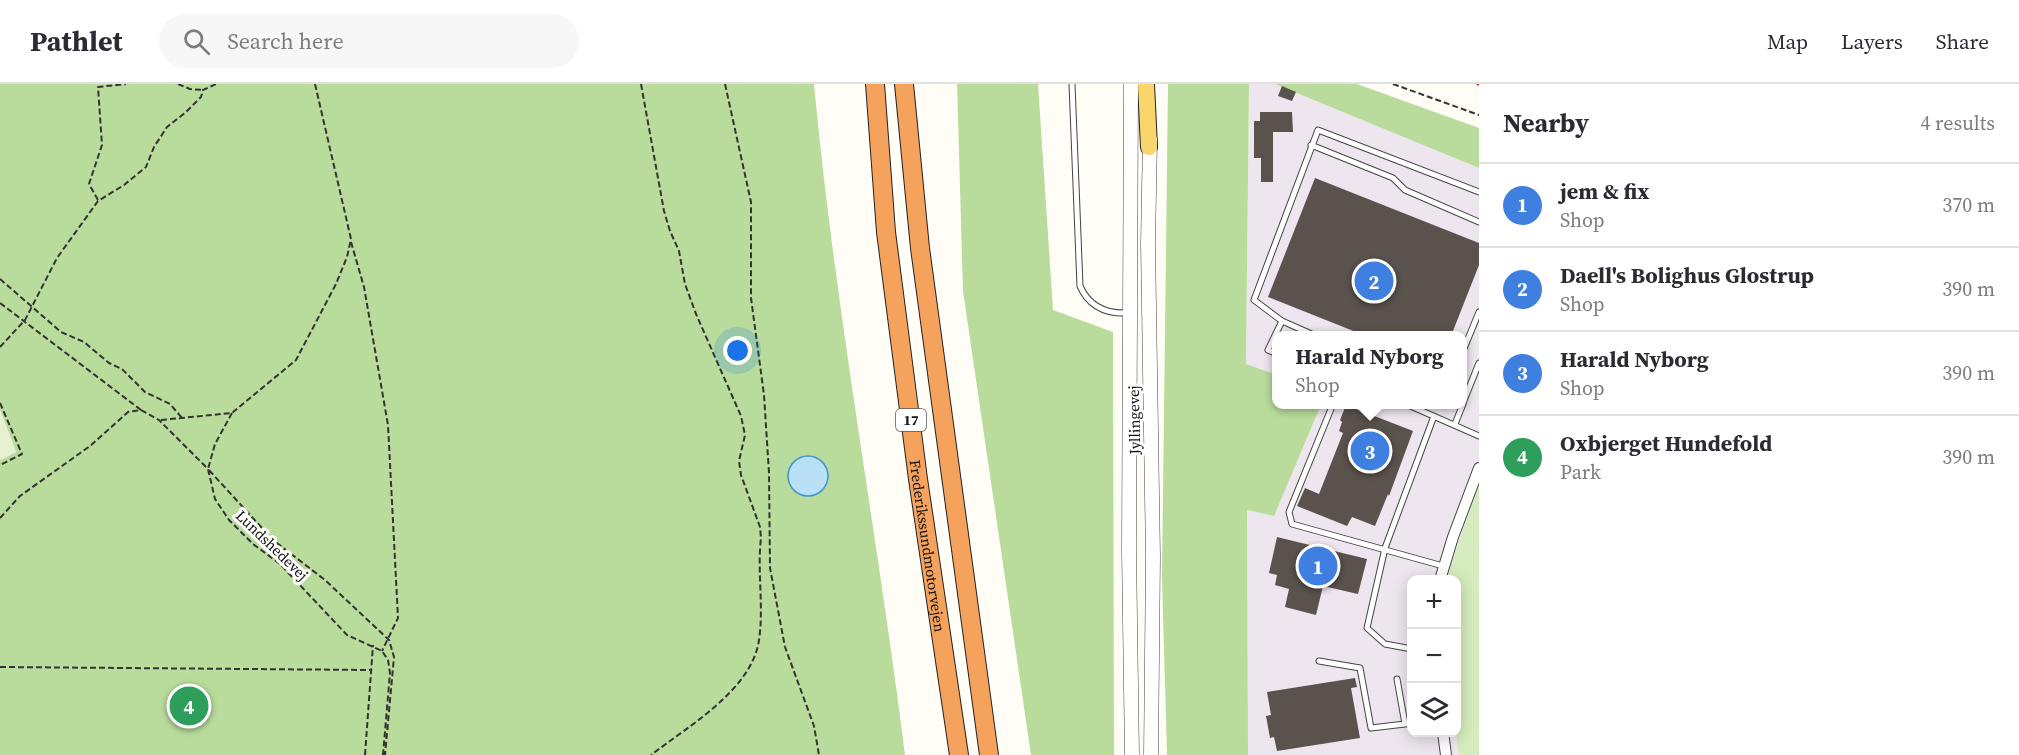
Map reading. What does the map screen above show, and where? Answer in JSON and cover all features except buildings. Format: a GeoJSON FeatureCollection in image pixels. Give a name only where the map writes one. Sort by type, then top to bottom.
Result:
{"type":"FeatureCollection","features":[{"type":"Feature","properties":{"kind":"highway","name":"Frederikssundmotorvejen"},"geometry":{"type":"LineString","coordinates":[[875,84],[886,232],[918,479],[959,755]]}},
{"type":"Feature","properties":{"kind":"highway","name":"Frederikssundmotorvejen"},"geometry":{"type":"LineString","coordinates":[[904,84],[920,248],[989,755]]}},
{"type":"Feature","properties":{"kind":"main road"},"geometry":{"type":"LineString","coordinates":[[1146,84],[1149,147]]}},
{"type":"Feature","properties":{"kind":"street","name":"Jyllingevej"},"geometry":{"type":"LineString","coordinates":[[1131,84],[1132,755]]}},
{"type":"Feature","properties":{"kind":"street","name":"Jyllingevej"},"geometry":{"type":"LineString","coordinates":[[1151,755],[1153,557],[1149,147],[1154,84]]}},
{"type":"Feature","properties":{"kind":"street"},"geometry":{"type":"LineString","coordinates":[[1441,575],[1479,468]]}},
{"type":"Feature","properties":{"kind":"street"},"geometry":{"type":"LineString","coordinates":[[1444,737],[1446,755]]}},
{"type":"Feature","properties":{"kind":"lane"},"geometry":{"type":"LineString","coordinates":[[1072,84],[1080,286],[1086,299],[1099,309],[1130,313]]}},
{"type":"Feature","properties":{"kind":"lane"},"geometry":{"type":"LineString","coordinates":[[1305,331],[1282,321],[1254,300],[1318,130],[1479,192]]}},
{"type":"Feature","properties":{"kind":"lane"},"geometry":{"type":"LineString","coordinates":[[1311,145],[1394,178],[1405,190],[1479,222]]}},
{"type":"Feature","properties":{"kind":"lane"},"geometry":{"type":"LineString","coordinates":[[1467,341],[1479,312]]}},
{"type":"Feature","properties":{"kind":"lane"},"geometry":{"type":"LineString","coordinates":[[1277,331],[1282,321]]}},
{"type":"Feature","properties":{"kind":"lane"},"geometry":{"type":"LineString","coordinates":[[1467,391],[1479,363]]}},
{"type":"Feature","properties":{"kind":"lane"},"geometry":{"type":"LineString","coordinates":[[1331,409],[1288,512],[1292,524],[1443,566]]}},
{"type":"Feature","properties":{"kind":"lane"},"geometry":{"type":"LineString","coordinates":[[1416,409],[1479,436]]}},
{"type":"Feature","properties":{"kind":"lane"},"geometry":{"type":"LineString","coordinates":[[1455,424],[1460,409]]}},
{"type":"Feature","properties":{"kind":"lane"},"geometry":{"type":"LineString","coordinates":[[1407,648],[1385,644],[1367,628],[1385,548],[1434,416]]}},
{"type":"Feature","properties":{"kind":"lane"},"geometry":{"type":"LineString","coordinates":[[1318,661],[1360,668],[1371,728],[1407,724]]}},
{"type":"Feature","properties":{"kind":"lane"},"geometry":{"type":"LineString","coordinates":[[1397,679],[1407,720]]}},
{"type":"Feature","properties":{"kind":"path"},"geometry":{"type":"LineString","coordinates":[[98,201],[89,184],[102,145],[98,87],[126,84]]}},
{"type":"Feature","properties":{"kind":"path"},"geometry":{"type":"LineString","coordinates":[[178,84],[190,89],[203,90],[216,84]]}},
{"type":"Feature","properties":{"kind":"path"},"geometry":{"type":"LineString","coordinates":[[315,84],[364,287],[388,425],[398,618],[382,651],[388,660],[390,673],[384,755]]}},
{"type":"Feature","properties":{"kind":"path"},"geometry":{"type":"LineString","coordinates":[[641,84],[664,211],[679,250],[685,284],[741,416],[745,435],[740,460],[741,475],[760,527],[761,538],[760,637],[750,664],[730,694],[651,755]]}},
{"type":"Feature","properties":{"kind":"path"},"geometry":{"type":"LineString","coordinates":[[725,84],[751,202],[751,298],[764,395],[769,473],[770,568],[785,647],[814,726],[819,755]]}},
{"type":"Feature","properties":{"kind":"path"},"geometry":{"type":"LineString","coordinates":[[1393,84],[1479,115]]}},
{"type":"Feature","properties":{"kind":"path"},"geometry":{"type":"LineString","coordinates":[[0,347],[25,320],[57,258],[98,201],[124,185],[146,167],[154,147],[167,127],[201,97],[203,90]]}},
{"type":"Feature","properties":{"kind":"path"},"geometry":{"type":"LineString","coordinates":[[208,469],[215,444],[232,413],[296,360],[336,284],[347,257],[351,239]]}},
{"type":"Feature","properties":{"kind":"path"},"geometry":{"type":"LineString","coordinates":[[0,279],[62,332],[84,342],[109,363],[122,369],[145,392],[170,404],[182,418]]}},
{"type":"Feature","properties":{"kind":"path"},"geometry":{"type":"LineString","coordinates":[[0,303],[141,410],[159,420],[273,540],[325,580],[389,640],[394,657],[394,679],[384,755]]}},
{"type":"Feature","properties":{"kind":"path"},"geometry":{"type":"LineString","coordinates":[[0,403],[22,454],[0,465]]}},
{"type":"Feature","properties":{"kind":"path"},"geometry":{"type":"LineString","coordinates":[[0,518],[20,496],[90,446],[128,411],[141,410]]}},
{"type":"Feature","properties":{"kind":"path"},"geometry":{"type":"LineString","coordinates":[[159,420],[232,413]]}},
{"type":"Feature","properties":{"kind":"path","name":"Lundshedevej"},"geometry":{"type":"LineString","coordinates":[[208,469],[215,499],[229,520],[253,544],[280,564],[347,635],[382,651]]}},
{"type":"Feature","properties":{"kind":"path"},"geometry":{"type":"LineString","coordinates":[[365,755],[373,645]]}},
{"type":"Feature","properties":{"kind":"path"},"geometry":{"type":"LineString","coordinates":[[0,667],[371,670]]}},
{"type":"Feature","properties":{"kind":"shaded area"},"geometry":{"type":"Polygon","coordinates":[[[1249,84],[1275,84],[1295,91],[1479,168],[1479,755],[1248,755],[1247,510],[1274,515],[1319,409],[1467,409],[1467,331],[1272,331],[1272,373],[1246,365],[1249,84]]]}},
{"type":"Feature","properties":{"kind":"green space"},"geometry":{"type":"Polygon","coordinates":[[[0,84],[814,84],[833,252],[905,755],[0,755],[0,460],[16,452],[0,410],[0,84]]]}},
{"type":"Feature","properties":{"kind":"green space"},"geometry":{"type":"Polygon","coordinates":[[[957,84],[1038,84],[1053,310],[1113,332],[1114,755],[1031,755],[963,291],[957,84]]]}},
{"type":"Feature","properties":{"kind":"green space"},"geometry":{"type":"Polygon","coordinates":[[[1168,84],[1249,84],[1246,364],[1272,373],[1272,409],[1319,409],[1274,516],[1247,510],[1248,755],[1167,755],[1162,578],[1168,84]]]}},
{"type":"Feature","properties":{"kind":"green space"},"geometry":{"type":"Polygon","coordinates":[[[1275,84],[1357,84],[1479,128],[1479,168],[1275,84]]]}},
{"type":"Feature","properties":{"kind":"green space"},"geometry":{"type":"Polygon","coordinates":[[[0,410],[16,452],[0,460],[0,410]]]}},
{"type":"Feature","properties":{"kind":"green space"},"geometry":{"type":"Polygon","coordinates":[[[1479,485],[1479,755],[1459,755],[1457,737],[1461,737],[1461,575],[1447,575],[1479,485]]]}},
{"type":"Feature","properties":{"kind":"water"},"geometry":{"type":"Polygon","coordinates":[[[808,456],[816,457],[822,462],[827,468],[827,484],[822,490],[816,495],[808,496],[800,495],[794,490],[789,484],[788,476],[789,468],[794,462],[800,457],[808,456]]]}},
{"type":"Feature","properties":{"kind":"place","name":"Daell's Bolighus Glostrup"},"geometry":{"type":"Point","coordinates":[1374,281]}},
{"type":"Feature","properties":{"kind":"place","name":"Harald Nyborg"},"geometry":{"type":"Point","coordinates":[1370,451]}},
{"type":"Feature","properties":{"kind":"place","name":"jem & fix"},"geometry":{"type":"Point","coordinates":[1318,566]}},
{"type":"Feature","properties":{"kind":"place","name":"Oxbjerget Hundefold"},"geometry":{"type":"Point","coordinates":[189,706]}}]}
